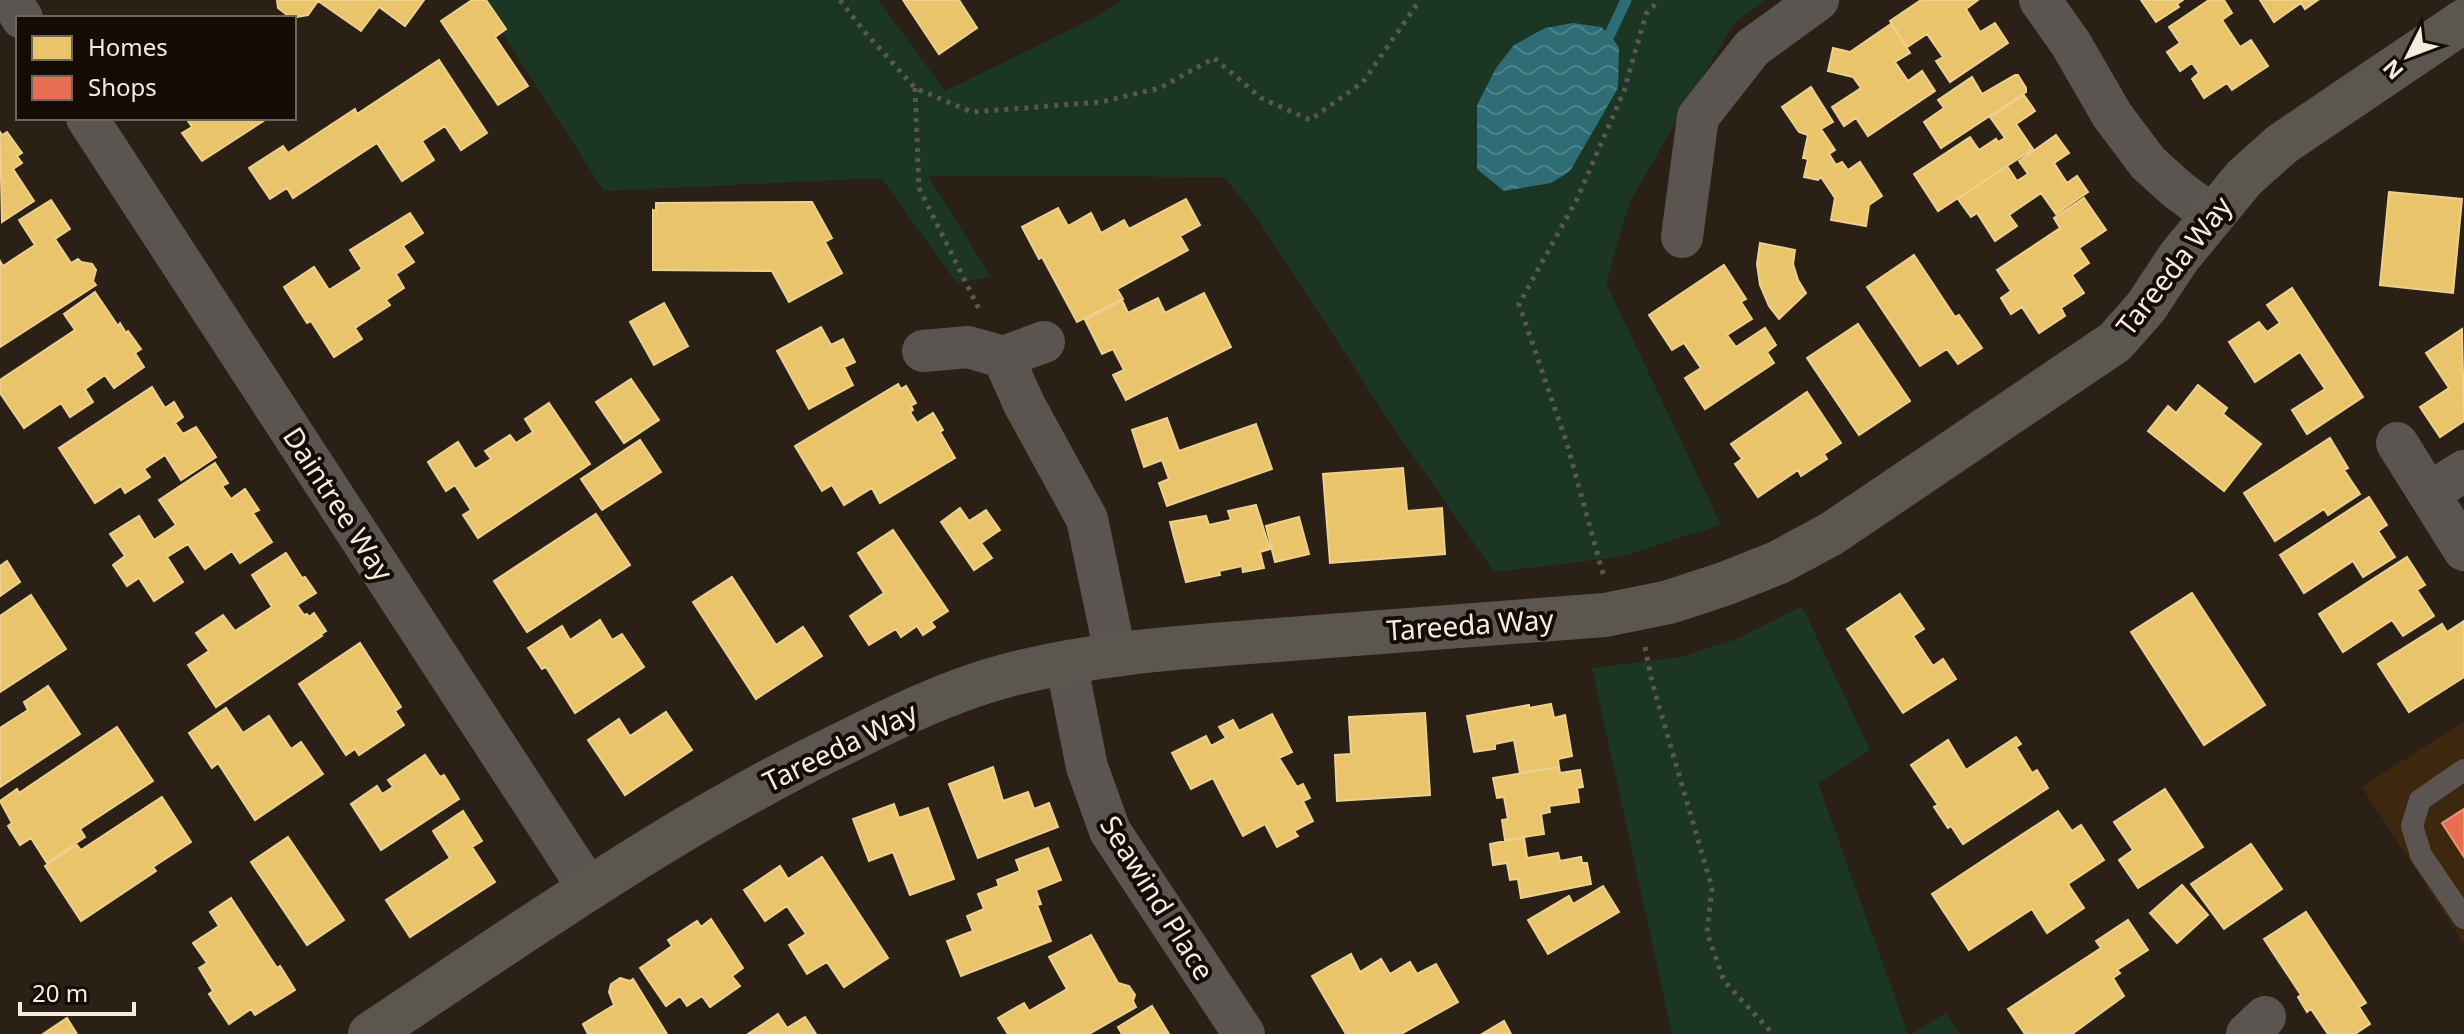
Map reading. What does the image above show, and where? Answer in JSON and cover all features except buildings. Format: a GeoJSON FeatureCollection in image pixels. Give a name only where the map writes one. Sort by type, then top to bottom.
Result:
{"type":"FeatureCollection","features":[{"type":"Feature","properties":{"kind":"street"},"geometry":{"type":"LineString","coordinates":[[1682,237],[1698,117],[1752,48],[1818,0]]}},
{"type":"Feature","properties":{"kind":"street"},"geometry":{"type":"LineString","coordinates":[[2040,0],[2071,44],[2112,115],[2148,163],[2213,216]]}},
{"type":"Feature","properties":{"kind":"street","name":"Tareeda Way"},"geometry":{"type":"LineString","coordinates":[[370,1034],[713,811],[891,720],[989,681],[1115,653],[1625,611],[1669,602],[1777,563],[1831,534],[2115,342],[2146,307],[2179,257],[2244,178],[2282,144],[2464,21]]}},
{"type":"Feature","properties":{"kind":"street","name":"Daintree Way"},"geometry":{"type":"LineString","coordinates":[[88,120],[589,889]]}},
{"type":"Feature","properties":{"kind":"street"},"geometry":{"type":"LineString","coordinates":[[923,351],[968,347],[1003,357],[1044,342]]}},
{"type":"Feature","properties":{"kind":"street"},"geometry":{"type":"LineString","coordinates":[[1003,357],[1024,404],[1087,519],[1115,653]]}},
{"type":"Feature","properties":{"kind":"street"},"geometry":{"type":"LineString","coordinates":[[2397,443],[2464,550]]}},
{"type":"Feature","properties":{"kind":"street"},"geometry":{"type":"LineString","coordinates":[[2429,493],[2464,471]]}},
{"type":"Feature","properties":{"kind":"street","name":"Seawind Place"},"geometry":{"type":"LineString","coordinates":[[1066,662],[1087,767],[1110,831],[1244,1034]]}},
{"type":"Feature","properties":{"kind":"lane"},"geometry":{"type":"LineString","coordinates":[[2464,770],[2420,800],[2412,826],[2421,855],[2464,918]]}},
{"type":"Feature","properties":{"kind":"path"},"geometry":{"type":"LineString","coordinates":[[840,0],[915,88],[972,112],[1101,102],[1160,88],[1214,58],[1261,98],[1310,120],[1363,82],[1420,0]]}},
{"type":"Feature","properties":{"kind":"path"},"geometry":{"type":"LineString","coordinates":[[1659,0],[1646,14],[1624,91],[1577,199],[1519,304],[1652,682],[1712,888],[1707,933],[1724,981],[1773,1034]]}},
{"type":"Feature","properties":{"kind":"path"},"geometry":{"type":"LineString","coordinates":[[915,88],[919,188],[1003,357]]}},
{"type":"Feature","properties":{"kind":"shaded area"},"geometry":{"type":"Polygon","coordinates":[[[2464,721],[2464,944],[2362,787],[2464,721]]]}},
{"type":"Feature","properties":{"kind":"green space"},"geometry":{"type":"Polygon","coordinates":[[[481,0],[878,0],[945,91],[1092,19],[1122,0],[1765,0],[1734,23],[1630,201],[1606,283],[1721,525],[1619,557],[1494,572],[1395,430],[1255,215],[1224,177],[928,176],[991,277],[957,283],[881,178],[604,191],[481,0]]]}},
{"type":"Feature","properties":{"kind":"green space"},"geometry":{"type":"Polygon","coordinates":[[[1802,606],[1870,750],[1818,783],[1908,1034],[1672,1034],[1592,668],[1681,657],[1737,639],[1802,606]]]}},
{"type":"Feature","properties":{"kind":"green space"},"geometry":{"type":"Polygon","coordinates":[[[1946,1013],[1959,1034],[1911,1034],[1946,1013]]]}},
{"type":"Feature","properties":{"kind":"water"},"geometry":{"type":"Polygon","coordinates":[[[1573,23],[1601,27],[1610,34],[1619,48],[1618,88],[1570,171],[1551,183],[1504,191],[1477,169],[1477,105],[1496,68],[1514,45],[1545,28],[1573,23]]]}},
{"type":"Feature","properties":{"kind":"waterway"},"geometry":{"type":"LineString","coordinates":[[1610,34],[1626,0]]}}]}
